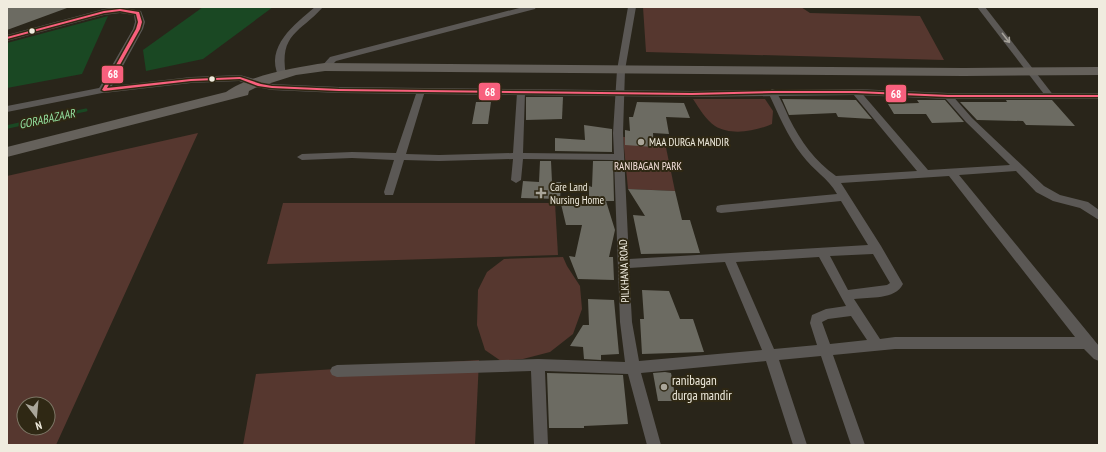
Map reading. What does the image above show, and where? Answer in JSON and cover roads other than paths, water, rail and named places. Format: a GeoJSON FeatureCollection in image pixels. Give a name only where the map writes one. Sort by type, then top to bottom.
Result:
{"type":"FeatureCollection","features":[{"type":"Feature","properties":{"kind":"main road"},"geometry":{"type":"LineString","coordinates":[[7,152],[232,94],[277,77],[305,69],[465,68],[964,72],[1099,71]]}},
{"type":"Feature","properties":{"kind":"street"},"geometry":{"type":"LineString","coordinates":[[277,77],[280,56],[284,44],[292,32],[319,7]]}},
{"type":"Feature","properties":{"kind":"street"},"geometry":{"type":"LineString","coordinates":[[325,68],[333,59],[516,9],[532,7]]}},
{"type":"Feature","properties":{"kind":"street","name":"PILKHANA ROAD"},"geometry":{"type":"LineString","coordinates":[[632,7],[621,70],[618,133],[622,264],[626,322],[633,368],[654,445]]}},
{"type":"Feature","properties":{"kind":"street"},"geometry":{"type":"LineString","coordinates":[[981,7],[1050,96]]}},
{"type":"Feature","properties":{"kind":"street"},"geometry":{"type":"LineString","coordinates":[[7,38],[104,12],[120,10],[138,13],[140,22],[138,29],[104,90]]}},
{"type":"Feature","properties":{"kind":"street"},"geometry":{"type":"LineString","coordinates":[[7,109],[104,90],[223,78],[240,78],[257,84],[339,90],[621,94],[856,92],[948,96],[1099,96]]}},
{"type":"Feature","properties":{"kind":"street"},"geometry":{"type":"LineString","coordinates":[[389,192],[421,91]]}},
{"type":"Feature","properties":{"kind":"street"},"geometry":{"type":"LineString","coordinates":[[772,92],[792,134],[804,153],[819,170],[834,180],[896,280],[896,286],[890,290],[845,295]]}},
{"type":"Feature","properties":{"kind":"street"},"geometry":{"type":"LineString","coordinates":[[856,92],[925,174]]}},
{"type":"Feature","properties":{"kind":"street"},"geometry":{"type":"LineString","coordinates":[[516,180],[521,93]]}},
{"type":"Feature","properties":{"kind":"street"},"geometry":{"type":"LineString","coordinates":[[948,96],[969,120],[1018,168],[1048,194],[1084,205],[1099,216]]}},
{"type":"Feature","properties":{"kind":"street"},"geometry":{"type":"LineString","coordinates":[[302,157],[352,155],[439,158],[518,156],[619,157]]}},
{"type":"Feature","properties":{"kind":"street"},"geometry":{"type":"LineString","coordinates":[[834,180],[1018,168]]}},
{"type":"Feature","properties":{"kind":"street"},"geometry":{"type":"LineString","coordinates":[[951,172],[1087,343],[1099,355]]}},
{"type":"Feature","properties":{"kind":"street"},"geometry":{"type":"LineString","coordinates":[[721,208],[844,197]]}},
{"type":"Feature","properties":{"kind":"street"},"geometry":{"type":"LineString","coordinates":[[622,264],[729,259],[877,249]]}},
{"type":"Feature","properties":{"kind":"street"},"geometry":{"type":"LineString","coordinates":[[823,253],[845,295],[877,345]]}},
{"type":"Feature","properties":{"kind":"street"},"geometry":{"type":"LineString","coordinates":[[729,259],[770,354],[800,445]]}},
{"type":"Feature","properties":{"kind":"street"},"geometry":{"type":"LineString","coordinates":[[855,310],[826,314],[816,319],[816,323],[858,445]]}},
{"type":"Feature","properties":{"kind":"street"},"geometry":{"type":"LineString","coordinates":[[337,371],[538,365],[633,368],[895,343],[1087,343]]}},
{"type":"Feature","properties":{"kind":"street"},"geometry":{"type":"LineString","coordinates":[[538,365],[541,445]]}},
{"type":"Feature","properties":{"kind":"waterway","name":"GORABAZAAR"},"geometry":{"type":"LineString","coordinates":[[57,116],[86,110]]}},
{"type":"Feature","properties":{"kind":"waterway","name":"GORABAZAAR"},"geometry":{"type":"LineString","coordinates":[[7,127],[61,115]]}},
{"type":"Feature","properties":{"kind":"place","name":"MAA DURGA MANDIR"},"geometry":{"type":"Point","coordinates":[641,142]}},
{"type":"Feature","properties":{"kind":"place","name":"Care Land Nursing Home"},"geometry":{"type":"Point","coordinates":[541,193]}},
{"type":"Feature","properties":{"kind":"place","name":"ranibagan durga mandir"},"geometry":{"type":"Point","coordinates":[664,387]}},
{"type":"Feature","properties":{"kind":"park label","name":"RANIBAGAN PARK"},"geometry":{"type":"Point","coordinates":[648,166]}}]}
